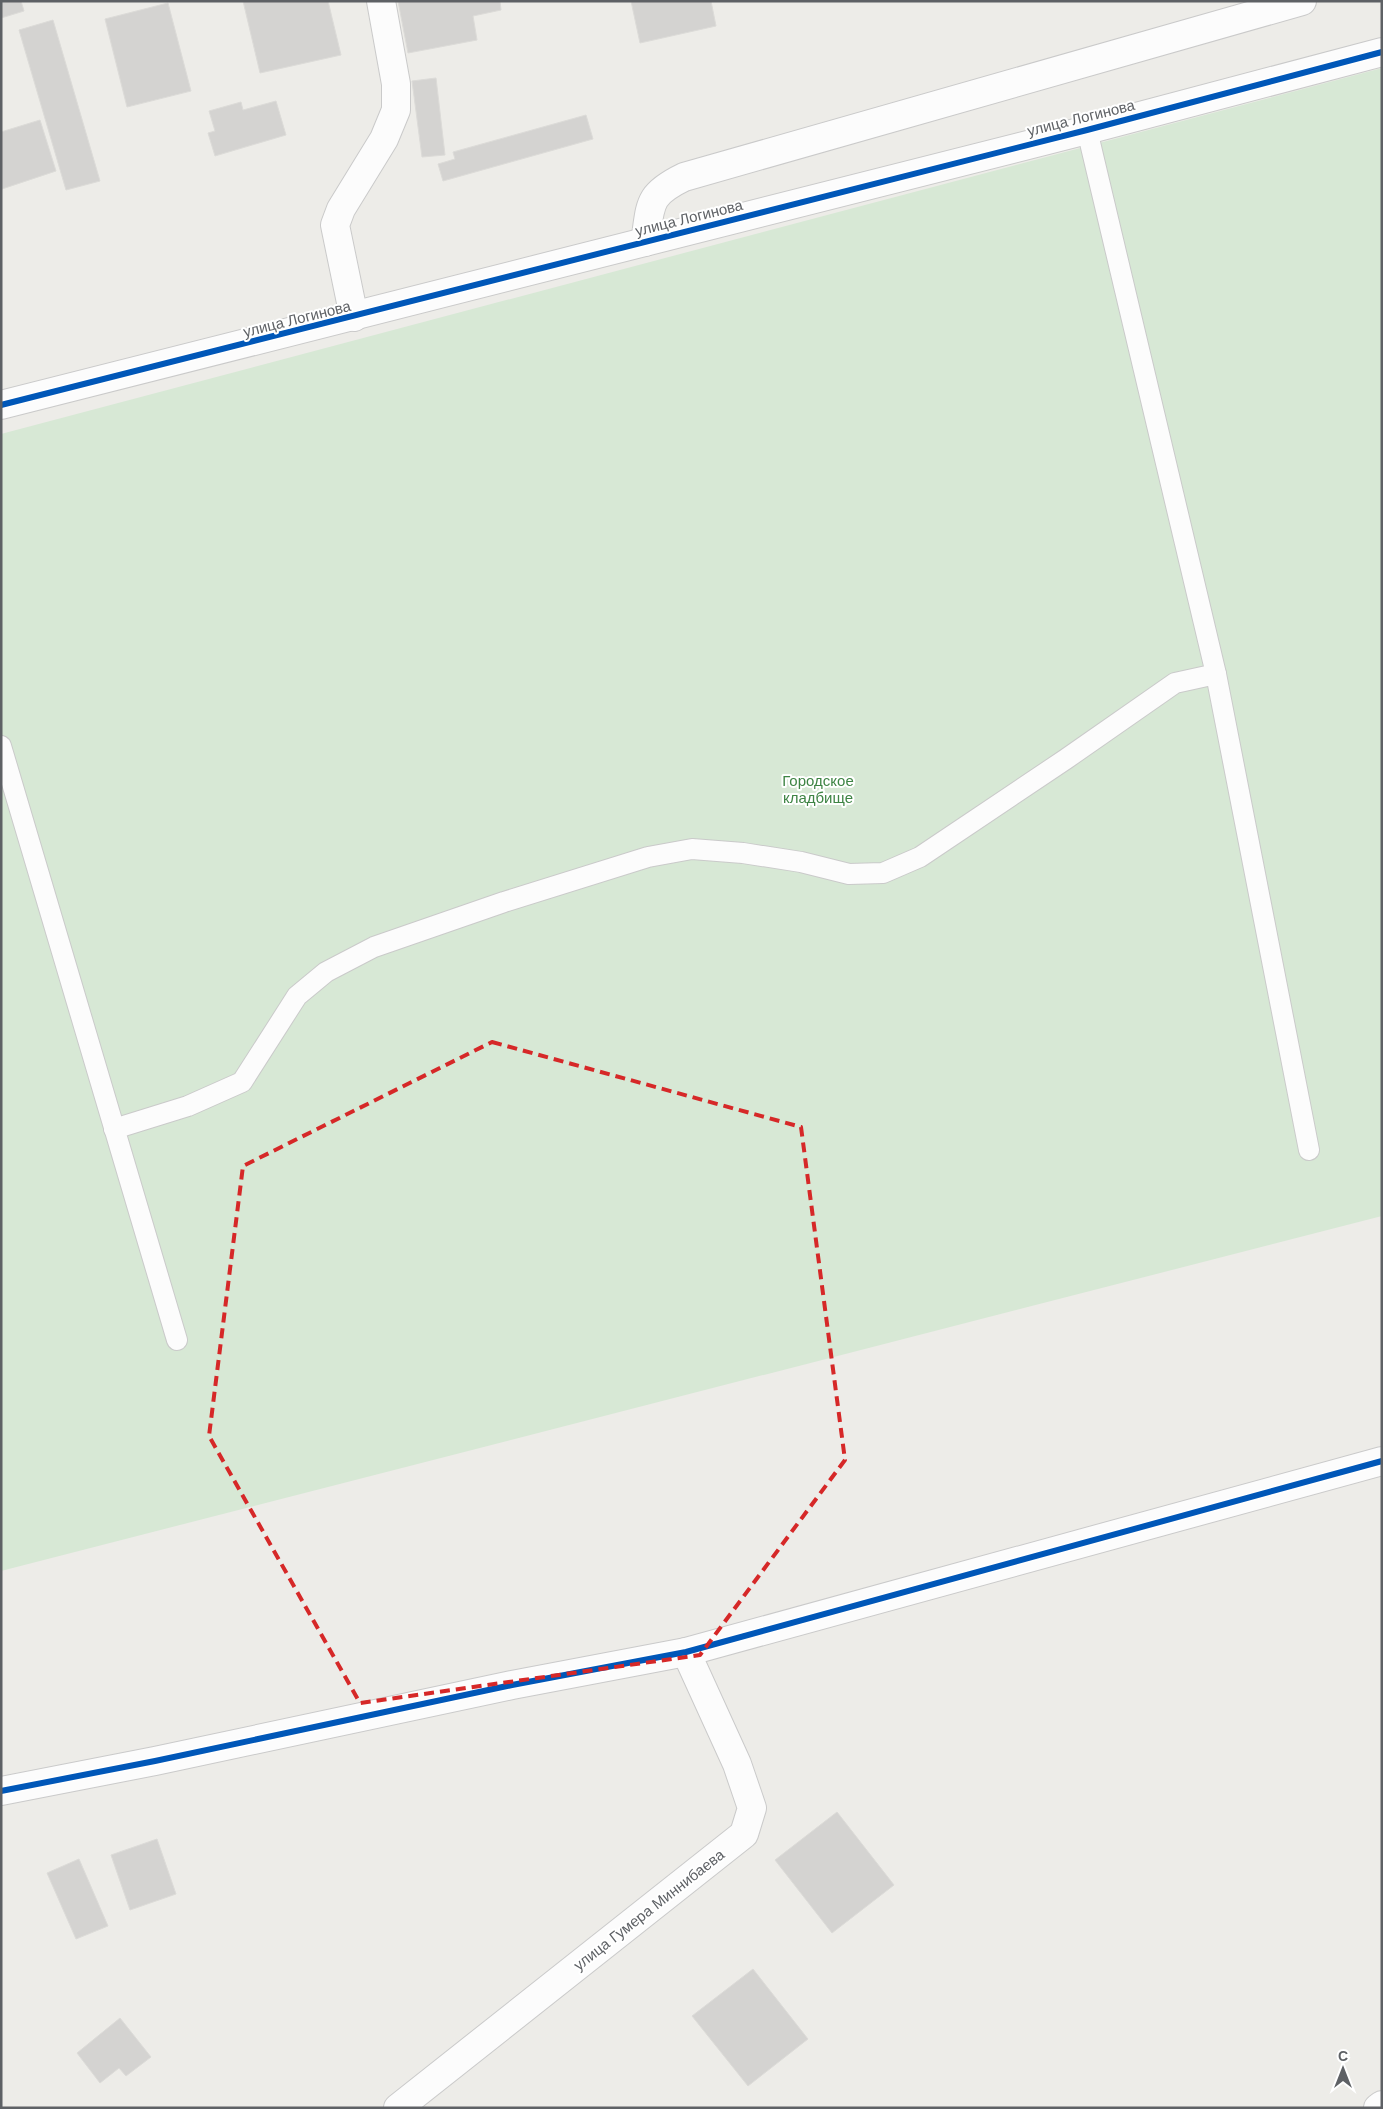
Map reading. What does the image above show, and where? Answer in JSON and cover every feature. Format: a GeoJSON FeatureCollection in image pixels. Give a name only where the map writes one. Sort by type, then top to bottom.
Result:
{"type":"FeatureCollection","features":[{"type":"Feature","properties":{"kind":"street"},"geometry":{"type":"LineString","coordinates":[[354,317],[335,225],[341,208],[384,139],[396,110],[396,84],[381,1]]}},
{"type":"Feature","properties":{"kind":"street"},"geometry":{"type":"LineString","coordinates":[[645,242],[651,202],[664,186],[684,177],[1302,1]]}},
{"type":"Feature","properties":{"kind":"street","name":"улица Логинова"},"geometry":{"type":"LineString","coordinates":[[1,406],[1087,130],[1382,52]]}},
{"type":"Feature","properties":{"kind":"street"},"geometry":{"type":"LineString","coordinates":[[1,1791],[165,1759],[512,1685],[686,1652],[1382,1461]]}},
{"type":"Feature","properties":{"kind":"street","name":"улица Гумера Миннибаева"},"geometry":{"type":"LineString","coordinates":[[398,2108],[744,1834],[752,1808],[737,1764],[686,1652]]}},
{"type":"Feature","properties":{"kind":"street"},"geometry":{"type":"LineString","coordinates":[[1378,2108],[1382,2105]]}},
{"type":"Feature","properties":{"kind":"lane"},"geometry":{"type":"LineString","coordinates":[[1087,130],[1216,674],[1309,1150]]}},
{"type":"Feature","properties":{"kind":"lane"},"geometry":{"type":"LineString","coordinates":[[114,1129],[188,1106],[242,1082],[296,996],[326,972],[374,947],[504,902],[648,857],[692,849],[743,853],[801,862],[849,874],[883,873],[920,858],[1174,683],[1216,674]]}},
{"type":"Feature","properties":{"kind":"lane"},"geometry":{"type":"LineString","coordinates":[[1,746],[176,1340]]}},
{"type":"Feature","properties":{"kind":"highlighted area"},"geometry":{"type":"Polygon","coordinates":[[[492,1042],[801,1127],[845,1460],[700,1655],[360,1703],[209,1436],[243,1166],[492,1042]]]}},
{"type":"Feature","properties":{"kind":"green space","name":"Городское кладбище"},"geometry":{"type":"Polygon","coordinates":[[[1382,68],[1382,1216],[1,1571],[1,434],[1382,68]]]}},
{"type":"Feature","properties":{"kind":"building"},"geometry":{"type":"Polygon","coordinates":[[[1,1],[21,1],[24,11],[1,18],[1,1]]]}},
{"type":"Feature","properties":{"kind":"building"},"geometry":{"type":"Polygon","coordinates":[[[243,1],[328,1],[341,55],[260,73],[243,1]]]}},
{"type":"Feature","properties":{"kind":"building"},"geometry":{"type":"Polygon","coordinates":[[[398,1],[500,1],[501,10],[473,16],[477,40],[408,53],[398,1]]]}},
{"type":"Feature","properties":{"kind":"building"},"geometry":{"type":"Polygon","coordinates":[[[631,1],[711,1],[716,26],[640,43],[631,1]]]}},
{"type":"Feature","properties":{"kind":"building"},"geometry":{"type":"Polygon","coordinates":[[[168,3],[191,91],[127,107],[105,19],[168,3]]]}},
{"type":"Feature","properties":{"kind":"building"},"geometry":{"type":"Polygon","coordinates":[[[53,20],[100,181],[66,190],[19,30],[53,20]]]}},
{"type":"Feature","properties":{"kind":"building"},"geometry":{"type":"Polygon","coordinates":[[[436,78],[445,155],[422,157],[412,81],[436,78]]]}},
{"type":"Feature","properties":{"kind":"building"},"geometry":{"type":"Polygon","coordinates":[[[276,101],[286,135],[215,156],[208,133],[215,131],[209,111],[241,102],[243,110],[276,101]]]}},
{"type":"Feature","properties":{"kind":"building"},"geometry":{"type":"Polygon","coordinates":[[[586,115],[593,139],[443,181],[438,164],[455,159],[453,152],[586,115]]]}},
{"type":"Feature","properties":{"kind":"building"},"geometry":{"type":"Polygon","coordinates":[[[40,120],[56,171],[2,189],[1,132],[40,120]]]}},
{"type":"Feature","properties":{"kind":"building"},"geometry":{"type":"Polygon","coordinates":[[[837,1812],[894,1885],[832,1933],[775,1860],[837,1812]]]}},
{"type":"Feature","properties":{"kind":"building"},"geometry":{"type":"Polygon","coordinates":[[[157,1839],[176,1894],[130,1910],[111,1855],[157,1839]]]}},
{"type":"Feature","properties":{"kind":"building"},"geometry":{"type":"Polygon","coordinates":[[[79,1859],[108,1926],[76,1939],[47,1873],[79,1859]]]}},
{"type":"Feature","properties":{"kind":"building"},"geometry":{"type":"Polygon","coordinates":[[[753,1969],[808,2039],[748,2086],[692,2016],[753,1969]]]}},
{"type":"Feature","properties":{"kind":"building"},"geometry":{"type":"Polygon","coordinates":[[[120,2018],[151,2057],[126,2076],[119,2068],[100,2083],[77,2053],[120,2018]]]}},
{"type":"Feature","properties":{"kind":"cycle path"},"geometry":{"type":"LineString","coordinates":[[1,405],[1087,130],[1382,52]]}},
{"type":"Feature","properties":{"kind":"cycle path"},"geometry":{"type":"LineString","coordinates":[[1,1791],[155,1761],[512,1685],[686,1652],[1382,1461]]}}]}
